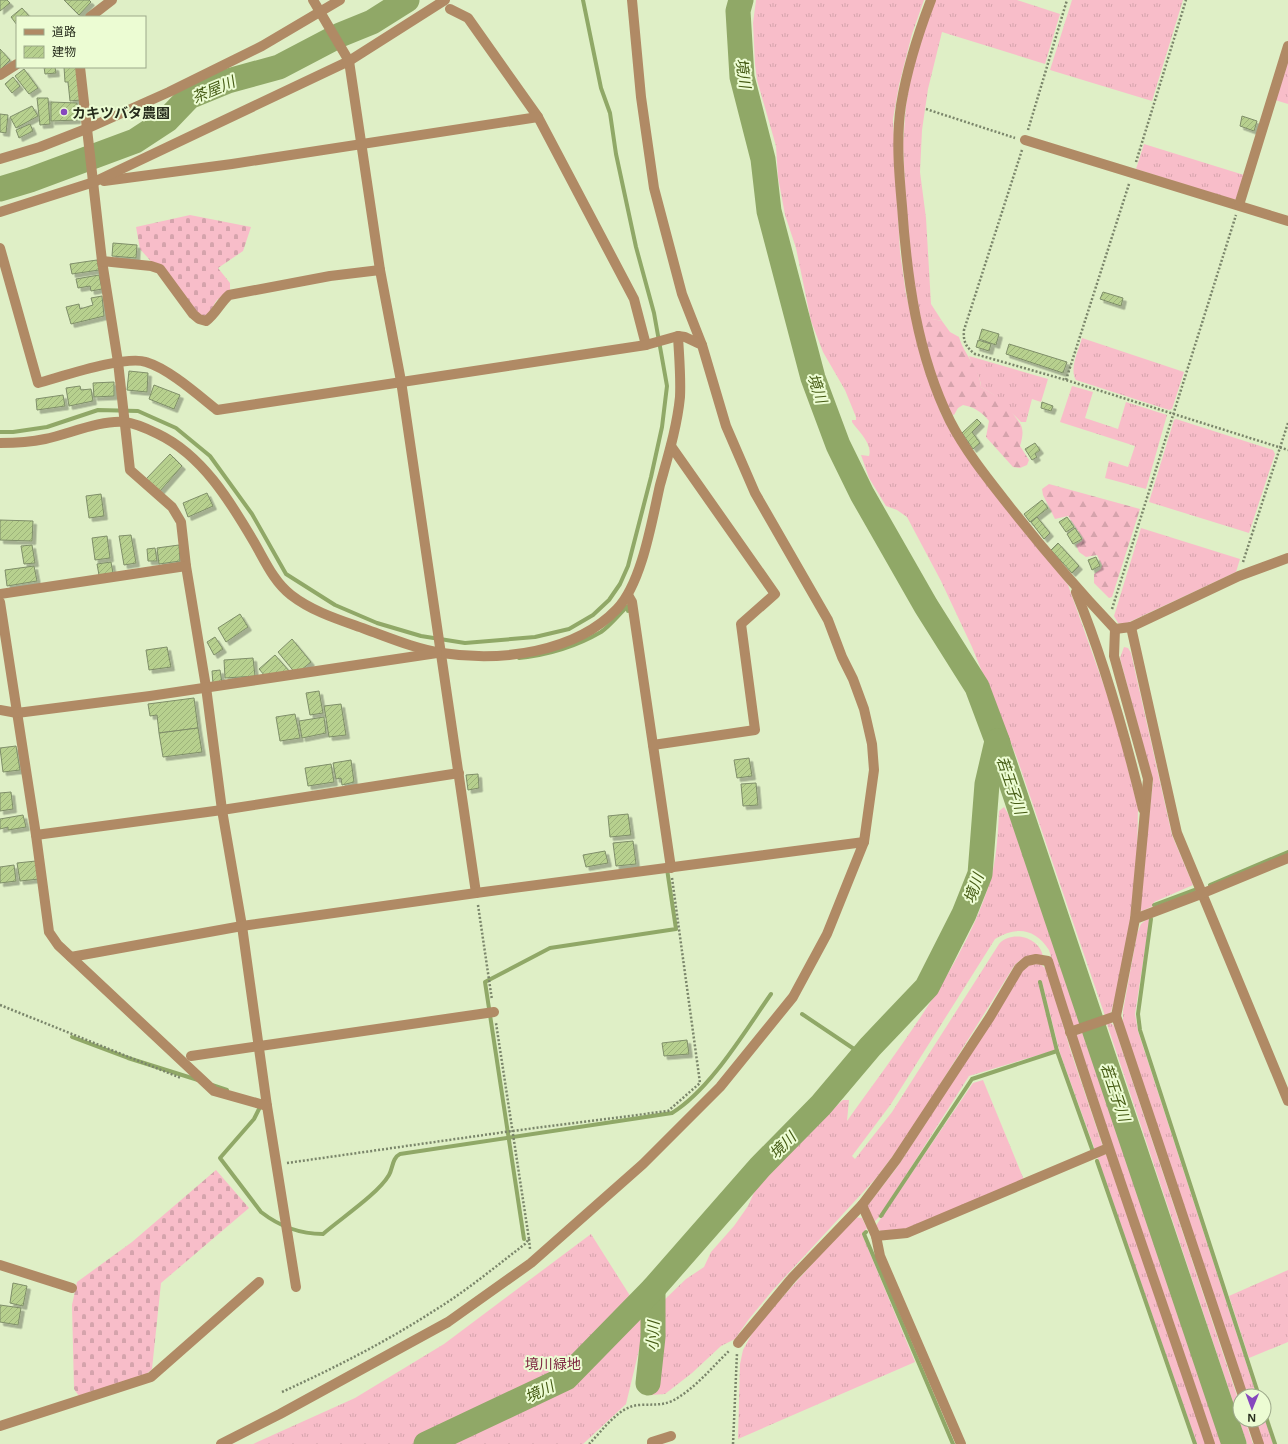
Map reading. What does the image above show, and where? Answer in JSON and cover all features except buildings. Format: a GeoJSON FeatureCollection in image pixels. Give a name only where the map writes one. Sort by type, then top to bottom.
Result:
{"type":"FeatureCollection","features":[{"type":"Feature","properties":{"kind":"street"},"geometry":{"type":"LineString","coordinates":[[91,16],[112,0]]}},
{"type":"Feature","properties":{"kind":"street"},"geometry":{"type":"LineString","coordinates":[[313,0],[349,62],[380,270],[401,381],[476,893]]}},
{"type":"Feature","properties":{"kind":"street"},"geometry":{"type":"LineString","coordinates":[[0,159],[87,131],[262,46],[322,14],[340,0]]}},
{"type":"Feature","properties":{"kind":"street"},"geometry":{"type":"LineString","coordinates":[[0,212],[93,180],[349,62],[445,0]]}},
{"type":"Feature","properties":{"kind":"street"},"geometry":{"type":"LineString","coordinates":[[221,1444],[280,1414],[448,1322],[531,1263],[643,1164],[720,1087],[793,997],[827,934],[864,842],[874,770],[872,744],[864,710],[853,679],[842,657],[828,620],[755,493],[726,426],[702,345],[682,294],[654,188],[640,97],[632,0]]}},
{"type":"Feature","properties":{"kind":"street"},"geometry":{"type":"LineString","coordinates":[[931,0],[914,45],[901,105],[899,136],[900,184],[904,238],[914,308],[934,385],[962,442],[980,470],[1074,586],[1115,630],[1114,656],[1148,779],[1135,919],[1112,1018],[1240,1388]]}},
{"type":"Feature","properties":{"kind":"street"},"geometry":{"type":"LineString","coordinates":[[450,9],[468,18],[538,117],[634,298],[646,345]]}},
{"type":"Feature","properties":{"kind":"street"},"geometry":{"type":"LineString","coordinates":[[1239,206],[1288,46]]}},
{"type":"Feature","properties":{"kind":"street"},"geometry":{"type":"LineString","coordinates":[[0,75],[16,65]]}},
{"type":"Feature","properties":{"kind":"street"},"geometry":{"type":"LineString","coordinates":[[80,68],[102,261],[118,362],[130,470],[172,507],[181,522],[186,566],[206,687],[222,810],[242,926],[267,1106],[296,1287]]}},
{"type":"Feature","properties":{"kind":"street"},"geometry":{"type":"LineString","coordinates":[[93,180],[362,145],[538,117]]}},
{"type":"Feature","properties":{"kind":"street"},"geometry":{"type":"LineString","coordinates":[[1025,140],[1288,221]]}},
{"type":"Feature","properties":{"kind":"street"},"geometry":{"type":"LineString","coordinates":[[0,248],[38,383],[118,362],[145,361],[175,377],[217,410],[646,345],[678,336],[692,339],[702,345]]}},
{"type":"Feature","properties":{"kind":"street"},"geometry":{"type":"LineString","coordinates":[[102,261],[152,266],[160,269],[192,314],[199,319],[206,321],[211,317],[221,302],[228,295],[330,276],[380,270]]}},
{"type":"Feature","properties":{"kind":"street"},"geometry":{"type":"LineString","coordinates":[[0,710],[17,713],[441,652],[498,655],[530,652],[571,640],[602,623],[628,596],[643,556],[671,446],[680,398],[678,336]]}},
{"type":"Feature","properties":{"kind":"street"},"geometry":{"type":"LineString","coordinates":[[0,444],[44,439],[80,429],[124,422],[142,427],[170,440],[202,468],[220,489],[253,540],[277,583],[292,595],[330,616],[385,636],[441,652]]}},
{"type":"Feature","properties":{"kind":"street"},"geometry":{"type":"LineString","coordinates":[[653,745],[756,730],[741,624],[775,594],[671,446]]}},
{"type":"Feature","properties":{"kind":"street"},"geometry":{"type":"LineString","coordinates":[[1115,630],[1131,627],[1239,576],[1288,558]]}},
{"type":"Feature","properties":{"kind":"street"},"geometry":{"type":"LineString","coordinates":[[0,594],[186,566]]}},
{"type":"Feature","properties":{"kind":"street"},"geometry":{"type":"LineString","coordinates":[[1074,586],[1090,628],[1122,724],[1145,817]]}},
{"type":"Feature","properties":{"kind":"street"},"geometry":{"type":"LineString","coordinates":[[628,596],[632,602],[671,868]]}},
{"type":"Feature","properties":{"kind":"street"},"geometry":{"type":"LineString","coordinates":[[0,602],[36,835],[49,932],[58,945],[214,1091],[267,1106]]}},
{"type":"Feature","properties":{"kind":"street"},"geometry":{"type":"LineString","coordinates":[[1131,627],[1178,833],[1201,894],[1288,1101]]}},
{"type":"Feature","properties":{"kind":"street"},"geometry":{"type":"LineString","coordinates":[[36,835],[222,810],[459,773]]}},
{"type":"Feature","properties":{"kind":"street"},"geometry":{"type":"LineString","coordinates":[[71,957],[242,926],[476,893],[864,842]]}},
{"type":"Feature","properties":{"kind":"street"},"geometry":{"type":"LineString","coordinates":[[1135,919],[1201,894],[1288,858]]}},
{"type":"Feature","properties":{"kind":"street"},"geometry":{"type":"LineString","coordinates":[[738,1343],[792,1278],[862,1205],[904,1147],[990,1017],[1019,968],[1027,961],[1036,959],[1048,960],[1108,1148],[1140,1236],[1210,1444]]}},
{"type":"Feature","properties":{"kind":"street"},"geometry":{"type":"LineString","coordinates":[[191,1056],[258,1045],[494,1012]]}},
{"type":"Feature","properties":{"kind":"street"},"geometry":{"type":"LineString","coordinates":[[1070,1032],[1112,1018]]}},
{"type":"Feature","properties":{"kind":"street"},"geometry":{"type":"LineString","coordinates":[[876,1236],[907,1233],[1108,1148]]}},
{"type":"Feature","properties":{"kind":"street"},"geometry":{"type":"LineString","coordinates":[[862,1205],[876,1236],[880,1256],[961,1444]]}},
{"type":"Feature","properties":{"kind":"street"},"geometry":{"type":"LineString","coordinates":[[0,1265],[72,1288]]}},
{"type":"Feature","properties":{"kind":"street"},"geometry":{"type":"LineString","coordinates":[[0,1426],[150,1377],[259,1282]]}},
{"type":"Feature","properties":{"kind":"street"},"geometry":{"type":"LineString","coordinates":[[1254,1428],[1259,1444]]}},
{"type":"Feature","properties":{"kind":"street"},"geometry":{"type":"LineString","coordinates":[[652,1444],[652,1442],[671,1436]]}},
{"type":"Feature","properties":{"kind":"path"},"geometry":{"type":"LineString","coordinates":[[1067,0],[1025,140],[964,330],[963,339],[966,348],[975,354],[1066,380],[1288,450]]}},
{"type":"Feature","properties":{"kind":"path"},"geometry":{"type":"LineString","coordinates":[[1066,380],[1133,173],[1186,0]]}},
{"type":"Feature","properties":{"kind":"path"},"geometry":{"type":"LineString","coordinates":[[926,109],[1025,140]]}},
{"type":"Feature","properties":{"kind":"path"},"geometry":{"type":"LineString","coordinates":[[1106,620],[1112,609],[1239,206]]}},
{"type":"Feature","properties":{"kind":"path"},"geometry":{"type":"LineString","coordinates":[[1239,576],[1288,423]]}},
{"type":"Feature","properties":{"kind":"path"},"geometry":{"type":"LineString","coordinates":[[277,1165],[512,1131],[668,1111],[700,1083],[671,868]]}},
{"type":"Feature","properties":{"kind":"path"},"geometry":{"type":"LineString","coordinates":[[282,1392],[359,1355],[432,1312],[468,1288],[525,1244],[529,1238],[476,893]]}},
{"type":"Feature","properties":{"kind":"path"},"geometry":{"type":"LineString","coordinates":[[0,1005],[185,1079]]}},
{"type":"Feature","properties":{"kind":"path"},"geometry":{"type":"LineString","coordinates":[[589,1444],[623,1410],[638,1405],[655,1406],[672,1401],[686,1391],[738,1343]]}},
{"type":"Feature","properties":{"kind":"path"},"geometry":{"type":"LineString","coordinates":[[733,1444],[738,1343]]}},
{"type":"Feature","properties":{"kind":"green space"},"geometry":{"type":"Polygon","coordinates":[[[756,0],[924,0],[912,34],[899,85],[893,119],[900,252],[906,294],[923,363],[941,414],[963,452],[1068,585],[1114,714],[1138,808],[1137,861],[1127,946],[1120,981],[1111,1012],[1105,1016],[1017,758],[972,647],[941,581],[907,517],[897,510],[886,506],[869,478],[861,455],[869,456],[869,447],[852,422],[852,420],[856,420],[856,417],[845,390],[823,352],[811,321],[796,248],[785,215],[778,177],[776,146],[757,80],[753,23],[756,0]]]}},
{"type":"Feature","properties":{"kind":"green space"},"geometry":{"type":"Polygon","coordinates":[[[934,0],[1017,0],[1060,14],[1045,64],[942,32],[928,89],[922,130],[920,172],[926,218],[931,304],[942,321],[932,319],[924,337],[908,250],[903,144],[906,105],[912,69],[934,0]]]}},
{"type":"Feature","properties":{"kind":"green space"},"geometry":{"type":"Polygon","coordinates":[[[1072,0],[1183,0],[1152,101],[1050,70],[1072,0]]]}},
{"type":"Feature","properties":{"kind":"green space"},"geometry":{"type":"Polygon","coordinates":[[[1288,58],[1288,104],[1275,100],[1288,58]]]}},
{"type":"Feature","properties":{"kind":"green space"},"geometry":{"type":"Polygon","coordinates":[[[1144,144],[1244,175],[1236,199],[1233,200],[1136,169],[1144,144]]]}},
{"type":"Feature","properties":{"kind":"green space"},"geometry":{"type":"Polygon","coordinates":[[[190,215],[251,227],[243,251],[218,268],[230,283],[230,290],[217,300],[209,314],[204,316],[200,316],[140,249],[136,227],[190,215]]]}},
{"type":"Feature","properties":{"kind":"green space"},"geometry":{"type":"Polygon","coordinates":[[[932,319],[942,321],[950,332],[959,337],[964,350],[978,374],[981,387],[1008,403],[1022,427],[1020,446],[1029,460],[1027,465],[1020,468],[1013,467],[986,437],[989,421],[978,410],[963,405],[958,408],[954,415],[949,413],[929,360],[924,326],[932,319]]]}},
{"type":"Feature","properties":{"kind":"green space"},"geometry":{"type":"Polygon","coordinates":[[[1082,338],[1184,372],[1172,409],[1169,410],[1076,380],[1074,375],[1074,365],[1082,338]]]}},
{"type":"Feature","properties":{"kind":"green space"},"geometry":{"type":"Polygon","coordinates":[[[969,356],[1048,379],[1041,402],[1032,399],[1026,422],[1021,422],[994,395],[981,387],[980,379],[969,356]]]}},
{"type":"Feature","properties":{"kind":"green space"},"geometry":{"type":"Polygon","coordinates":[[[1072,386],[1093,392],[1085,418],[1118,429],[1126,402],[1167,415],[1146,489],[1105,478],[1109,461],[1128,467],[1135,446],[1060,422],[1072,386]]]}},
{"type":"Feature","properties":{"kind":"green space"},"geometry":{"type":"Polygon","coordinates":[[[1176,419],[1273,450],[1275,454],[1249,533],[1149,502],[1174,420],[1176,419]]]}},
{"type":"Feature","properties":{"kind":"green space"},"geometry":{"type":"Polygon","coordinates":[[[1049,484],[1140,509],[1112,597],[1109,598],[1094,583],[1094,574],[1101,569],[1102,565],[1097,555],[1086,557],[1079,552],[1076,545],[1082,541],[1083,538],[1068,516],[1055,519],[1043,495],[1042,489],[1049,484]]]}},
{"type":"Feature","properties":{"kind":"green space"},"geometry":{"type":"Polygon","coordinates":[[[1141,528],[1240,559],[1236,572],[1125,624],[1118,623],[1114,616],[1141,528]]]}},
{"type":"Feature","properties":{"kind":"green space"},"geometry":{"type":"Polygon","coordinates":[[[1124,647],[1128,648],[1131,653],[1172,835],[1193,885],[1154,902],[1153,906],[1142,911],[1138,909],[1153,782],[1120,658],[1124,647]]]}},
{"type":"Feature","properties":{"kind":"green space"},"geometry":{"type":"Polygon","coordinates":[[[1004,807],[1010,817],[1081,1024],[1074,1026],[1072,1024],[1049,950],[1038,937],[1025,931],[1018,931],[1010,932],[995,939],[891,1104],[852,1156],[855,1159],[892,1112],[999,944],[1011,937],[1024,938],[1031,940],[1036,944],[1043,956],[1027,957],[1020,960],[1014,966],[909,1134],[877,1177],[772,1291],[735,1339],[721,1346],[692,1373],[665,1394],[651,1395],[651,1390],[655,1385],[658,1306],[686,1279],[704,1267],[711,1252],[734,1226],[748,1206],[762,1175],[843,1100],[849,1100],[847,1121],[909,1034],[930,1003],[967,939],[981,906],[994,866],[999,811],[1004,807]]]}},
{"type":"Feature","properties":{"kind":"green space"},"geometry":{"type":"Polygon","coordinates":[[[1150,917],[1135,1014],[1138,1031],[1254,1388],[1244,1388],[1123,1024],[1123,1011],[1137,934],[1141,924],[1150,917]]]}},
{"type":"Feature","properties":{"kind":"green space"},"geometry":{"type":"Polygon","coordinates":[[[1039,963],[1045,968],[1049,976],[1070,1049],[1102,1144],[1101,1148],[1095,1150],[1060,1053],[1042,982],[1039,981],[1055,1050],[969,1076],[880,1216],[873,1223],[868,1213],[868,1205],[898,1166],[993,1019],[1022,971],[1030,965],[1039,963]]]}},
{"type":"Feature","properties":{"kind":"green space"},"geometry":{"type":"Polygon","coordinates":[[[1111,1023],[1114,1026],[1234,1388],[1232,1388],[1232,1399],[1107,1024],[1111,1023]]]}},
{"type":"Feature","properties":{"kind":"green space"},"geometry":{"type":"Polygon","coordinates":[[[1085,1032],[1222,1444],[1214,1444],[1075,1037],[1085,1032]]]}},
{"type":"Feature","properties":{"kind":"green space"},"geometry":{"type":"Polygon","coordinates":[[[983,1080],[1024,1180],[904,1231],[884,1233],[875,1227],[973,1083],[983,1080]]]}},
{"type":"Feature","properties":{"kind":"green space"},"geometry":{"type":"Polygon","coordinates":[[[1102,1154],[1107,1155],[1206,1444],[1197,1444],[1097,1156],[1102,1154]]]}},
{"type":"Feature","properties":{"kind":"green space"},"geometry":{"type":"Polygon","coordinates":[[[216,1170],[249,1208],[161,1283],[152,1369],[144,1376],[79,1396],[74,1389],[72,1305],[77,1282],[132,1242],[216,1170]]]}},
{"type":"Feature","properties":{"kind":"green space"},"geometry":{"type":"Polygon","coordinates":[[[854,1217],[862,1218],[867,1228],[862,1234],[915,1362],[738,1439],[740,1364],[743,1350],[755,1328],[854,1217]]]}},
{"type":"Feature","properties":{"kind":"green space","name":"境川緑地"},"geometry":{"type":"Polygon","coordinates":[[[591,1234],[646,1321],[626,1404],[583,1444],[253,1444],[355,1398],[444,1344],[591,1234]]]}},
{"type":"Feature","properties":{"kind":"green space"},"geometry":{"type":"Polygon","coordinates":[[[1288,1270],[1288,1342],[1249,1358],[1229,1296],[1288,1270]]]}},
{"type":"Feature","properties":{"kind":"green space"},"geometry":{"type":"Polygon","coordinates":[[[1242,1428],[1248,1428],[1253,1444],[1247,1444],[1242,1428]]]}},
{"type":"Feature","properties":{"kind":"green space"},"geometry":{"type":"Polygon","coordinates":[[[1258,1428],[1268,1428],[1273,1444],[1263,1444],[1258,1428]]]}},
{"type":"Feature","properties":{"kind":"waterway","name":"茶屋川"},"geometry":{"type":"LineString","coordinates":[[0,189],[30,180],[135,141],[167,120],[189,97],[228,81],[279,67],[340,35],[372,22],[407,0]]}},
{"type":"Feature","properties":{"kind":"waterway"},"geometry":{"type":"LineString","coordinates":[[0,432],[13,432],[47,427],[98,410],[138,411],[176,428],[210,456],[252,514],[286,574],[335,605],[377,623],[421,636],[465,643],[535,637],[569,629],[593,615],[609,600],[620,584],[628,566],[662,427],[667,386],[654,313],[636,247],[616,154],[610,113],[601,88],[583,0]]}},
{"type":"Feature","properties":{"kind":"waterway","name":"境川"},"geometry":{"type":"LineString","coordinates":[[741,0],[738,11],[742,77],[763,159],[769,211],[813,378],[838,445],[862,494],[926,606],[977,687],[998,743],[997,741]]}},
{"type":"Feature","properties":{"kind":"waterway"},"geometry":{"type":"LineString","coordinates":[[519,658],[540,655],[582,642],[605,629],[628,606],[628,611]]}},
{"type":"Feature","properties":{"kind":"waterway","name":"若王子川"},"geometry":{"type":"LineString","coordinates":[[997,741],[1234,1444]]}},
{"type":"Feature","properties":{"kind":"waterway","name":"境川"},"geometry":{"type":"LineString","coordinates":[[426,1444],[566,1378],[653,1289],[760,1167],[821,1105],[870,1047],[927,987],[964,914],[980,874],[987,784],[997,741]]}},
{"type":"Feature","properties":{"kind":"waterway"},"geometry":{"type":"LineString","coordinates":[[1210,885],[1288,852]]}},
{"type":"Feature","properties":{"kind":"waterway"},"geometry":{"type":"LineString","coordinates":[[524,1239],[485,982],[550,948],[676,929],[667,869]]}},
{"type":"Feature","properties":{"kind":"waterway"},"geometry":{"type":"LineString","coordinates":[[1154,905],[1194,890]]}},
{"type":"Feature","properties":{"kind":"waterway"},"geometry":{"type":"LineString","coordinates":[[1151,919],[1138,1014],[1140,1030],[1256,1388]]}},
{"type":"Feature","properties":{"kind":"waterway"},"geometry":{"type":"LineString","coordinates":[[1040,982],[1057,1051],[1092,1149]]}},
{"type":"Feature","properties":{"kind":"waterway"},"geometry":{"type":"LineString","coordinates":[[261,1105],[254,1119],[220,1158],[261,1212],[282,1225],[298,1231],[323,1234],[358,1206],[384,1182],[389,1175],[395,1158],[400,1154],[672,1113],[686,1103],[713,1075],[726,1059],[771,994]]}},
{"type":"Feature","properties":{"kind":"waterway"},"geometry":{"type":"LineString","coordinates":[[802,1014],[863,1055]]}},
{"type":"Feature","properties":{"kind":"waterway"},"geometry":{"type":"LineString","coordinates":[[72,1037],[128,1058],[198,1080]]}},
{"type":"Feature","properties":{"kind":"waterway"},"geometry":{"type":"LineString","coordinates":[[1088,1041],[1098,1038]]}},
{"type":"Feature","properties":{"kind":"waterway"},"geometry":{"type":"LineString","coordinates":[[881,1216],[972,1079],[1057,1051]]}},
{"type":"Feature","properties":{"kind":"waterway"},"geometry":{"type":"LineString","coordinates":[[212,1085],[227,1090]]}},
{"type":"Feature","properties":{"kind":"waterway"},"geometry":{"type":"LineString","coordinates":[[1097,1161],[1195,1444]]}},
{"type":"Feature","properties":{"kind":"waterway"},"geometry":{"type":"LineString","coordinates":[[866,1232],[864,1234],[953,1444]]}},
{"type":"Feature","properties":{"kind":"waterway","name":"小川"},"geometry":{"type":"LineString","coordinates":[[648,1383],[653,1337],[653,1289]]}},
{"type":"Feature","properties":{"kind":"waterway"},"geometry":{"type":"LineString","coordinates":[[1270,1428],[1275,1444]]}},
{"type":"Feature","properties":{"kind":"place","name":"カキツバタ農園"},"geometry":{"type":"Point","coordinates":[64,112]}}]}
